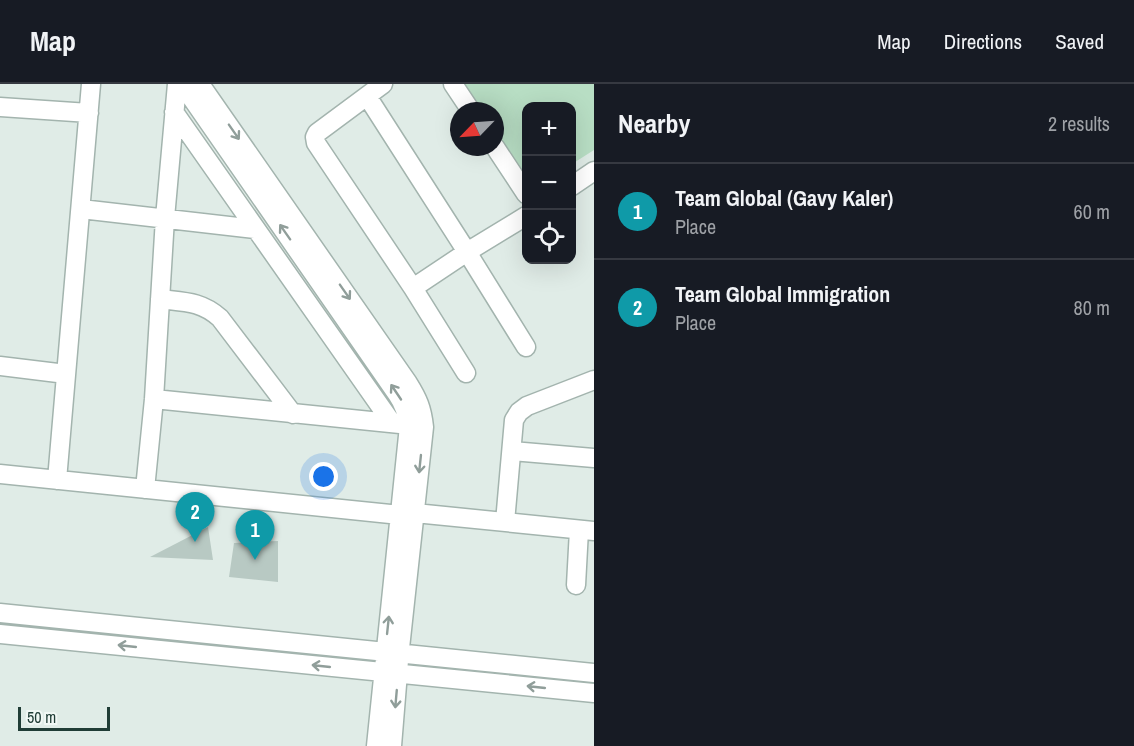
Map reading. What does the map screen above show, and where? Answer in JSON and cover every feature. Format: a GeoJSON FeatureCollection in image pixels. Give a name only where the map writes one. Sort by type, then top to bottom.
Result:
{"type":"FeatureCollection","features":[{"type":"Feature","properties":{"kind":"street"},"geometry":{"type":"LineString","coordinates":[[57,480],[92,84]]}},
{"type":"Feature","properties":{"kind":"street"},"geometry":{"type":"LineString","coordinates":[[145,489],[154,399],[165,218],[177,84]]}},
{"type":"Feature","properties":{"kind":"street"},"geometry":{"type":"LineString","coordinates":[[182,84],[404,405],[400,425],[407,514]]}},
{"type":"Feature","properties":{"kind":"street"},"geometry":{"type":"LineString","coordinates":[[200,84],[418,399],[422,411],[424,427],[407,514],[391,673],[376,746]]}},
{"type":"Feature","properties":{"kind":"street"},"geometry":{"type":"LineString","coordinates":[[383,84],[317,133],[316,143],[413,288],[466,373]]}},
{"type":"Feature","properties":{"kind":"street"},"geometry":{"type":"LineString","coordinates":[[453,84],[465,102]]}},
{"type":"Feature","properties":{"kind":"street"},"geometry":{"type":"LineString","coordinates":[[367,96],[525,347]]}},
{"type":"Feature","properties":{"kind":"street"},"geometry":{"type":"LineString","coordinates":[[0,107],[89,113]]}},
{"type":"Feature","properties":{"kind":"street"},"geometry":{"type":"LineString","coordinates":[[174,112],[255,229],[400,425]]}},
{"type":"Feature","properties":{"kind":"street"},"geometry":{"type":"LineString","coordinates":[[501,156],[522,188]]}},
{"type":"Feature","properties":{"kind":"street"},"geometry":{"type":"LineString","coordinates":[[576,183],[594,171]]}},
{"type":"Feature","properties":{"kind":"street"},"geometry":{"type":"LineString","coordinates":[[81,209],[255,229]]}},
{"type":"Feature","properties":{"kind":"street"},"geometry":{"type":"LineString","coordinates":[[413,288],[522,218]]}},
{"type":"Feature","properties":{"kind":"street"},"geometry":{"type":"LineString","coordinates":[[160,299],[196,303],[210,309],[220,318],[292,414]]}},
{"type":"Feature","properties":{"kind":"street"},"geometry":{"type":"LineString","coordinates":[[0,366],[66,374]]}},
{"type":"Feature","properties":{"kind":"street"},"geometry":{"type":"LineString","coordinates":[[505,522],[514,420],[519,412],[527,406],[594,380]]}},
{"type":"Feature","properties":{"kind":"street"},"geometry":{"type":"LineString","coordinates":[[154,399],[400,425]]}},
{"type":"Feature","properties":{"kind":"street"},"geometry":{"type":"LineString","coordinates":[[512,451],[594,458]]}},
{"type":"Feature","properties":{"kind":"street"},"geometry":{"type":"LineString","coordinates":[[0,474],[587,531],[576,585]]}},
{"type":"Feature","properties":{"kind":"street"},"geometry":{"type":"LineString","coordinates":[[0,613],[594,673]]}},
{"type":"Feature","properties":{"kind":"street"},"geometry":{"type":"LineString","coordinates":[[0,634],[594,693]]}},
{"type":"Feature","properties":{"kind":"street"},"geometry":{"type":"LineString","coordinates":[[391,673],[392,746]]}},
{"type":"Feature","properties":{"kind":"green space"},"geometry":{"type":"Polygon","coordinates":[[[460,84],[594,84],[594,150],[576,161],[576,102],[522,102],[522,179],[504,151],[504,102],[472,102],[460,84]]]}},
{"type":"Feature","properties":{"kind":"building"},"geometry":{"type":"Polygon","coordinates":[[[208,527],[213,560],[150,557],[208,527]]]}},
{"type":"Feature","properties":{"kind":"building"},"geometry":{"type":"Polygon","coordinates":[[[278,541],[278,582],[229,577],[234,543],[278,541]]]}},
{"type":"Feature","properties":{"kind":"place","name":"Team Global Immigration"},"geometry":{"type":"Point","coordinates":[195,542]}},
{"type":"Feature","properties":{"kind":"place","name":"Team Global (Gavy Kaler)"},"geometry":{"type":"Point","coordinates":[255,560]}}]}
